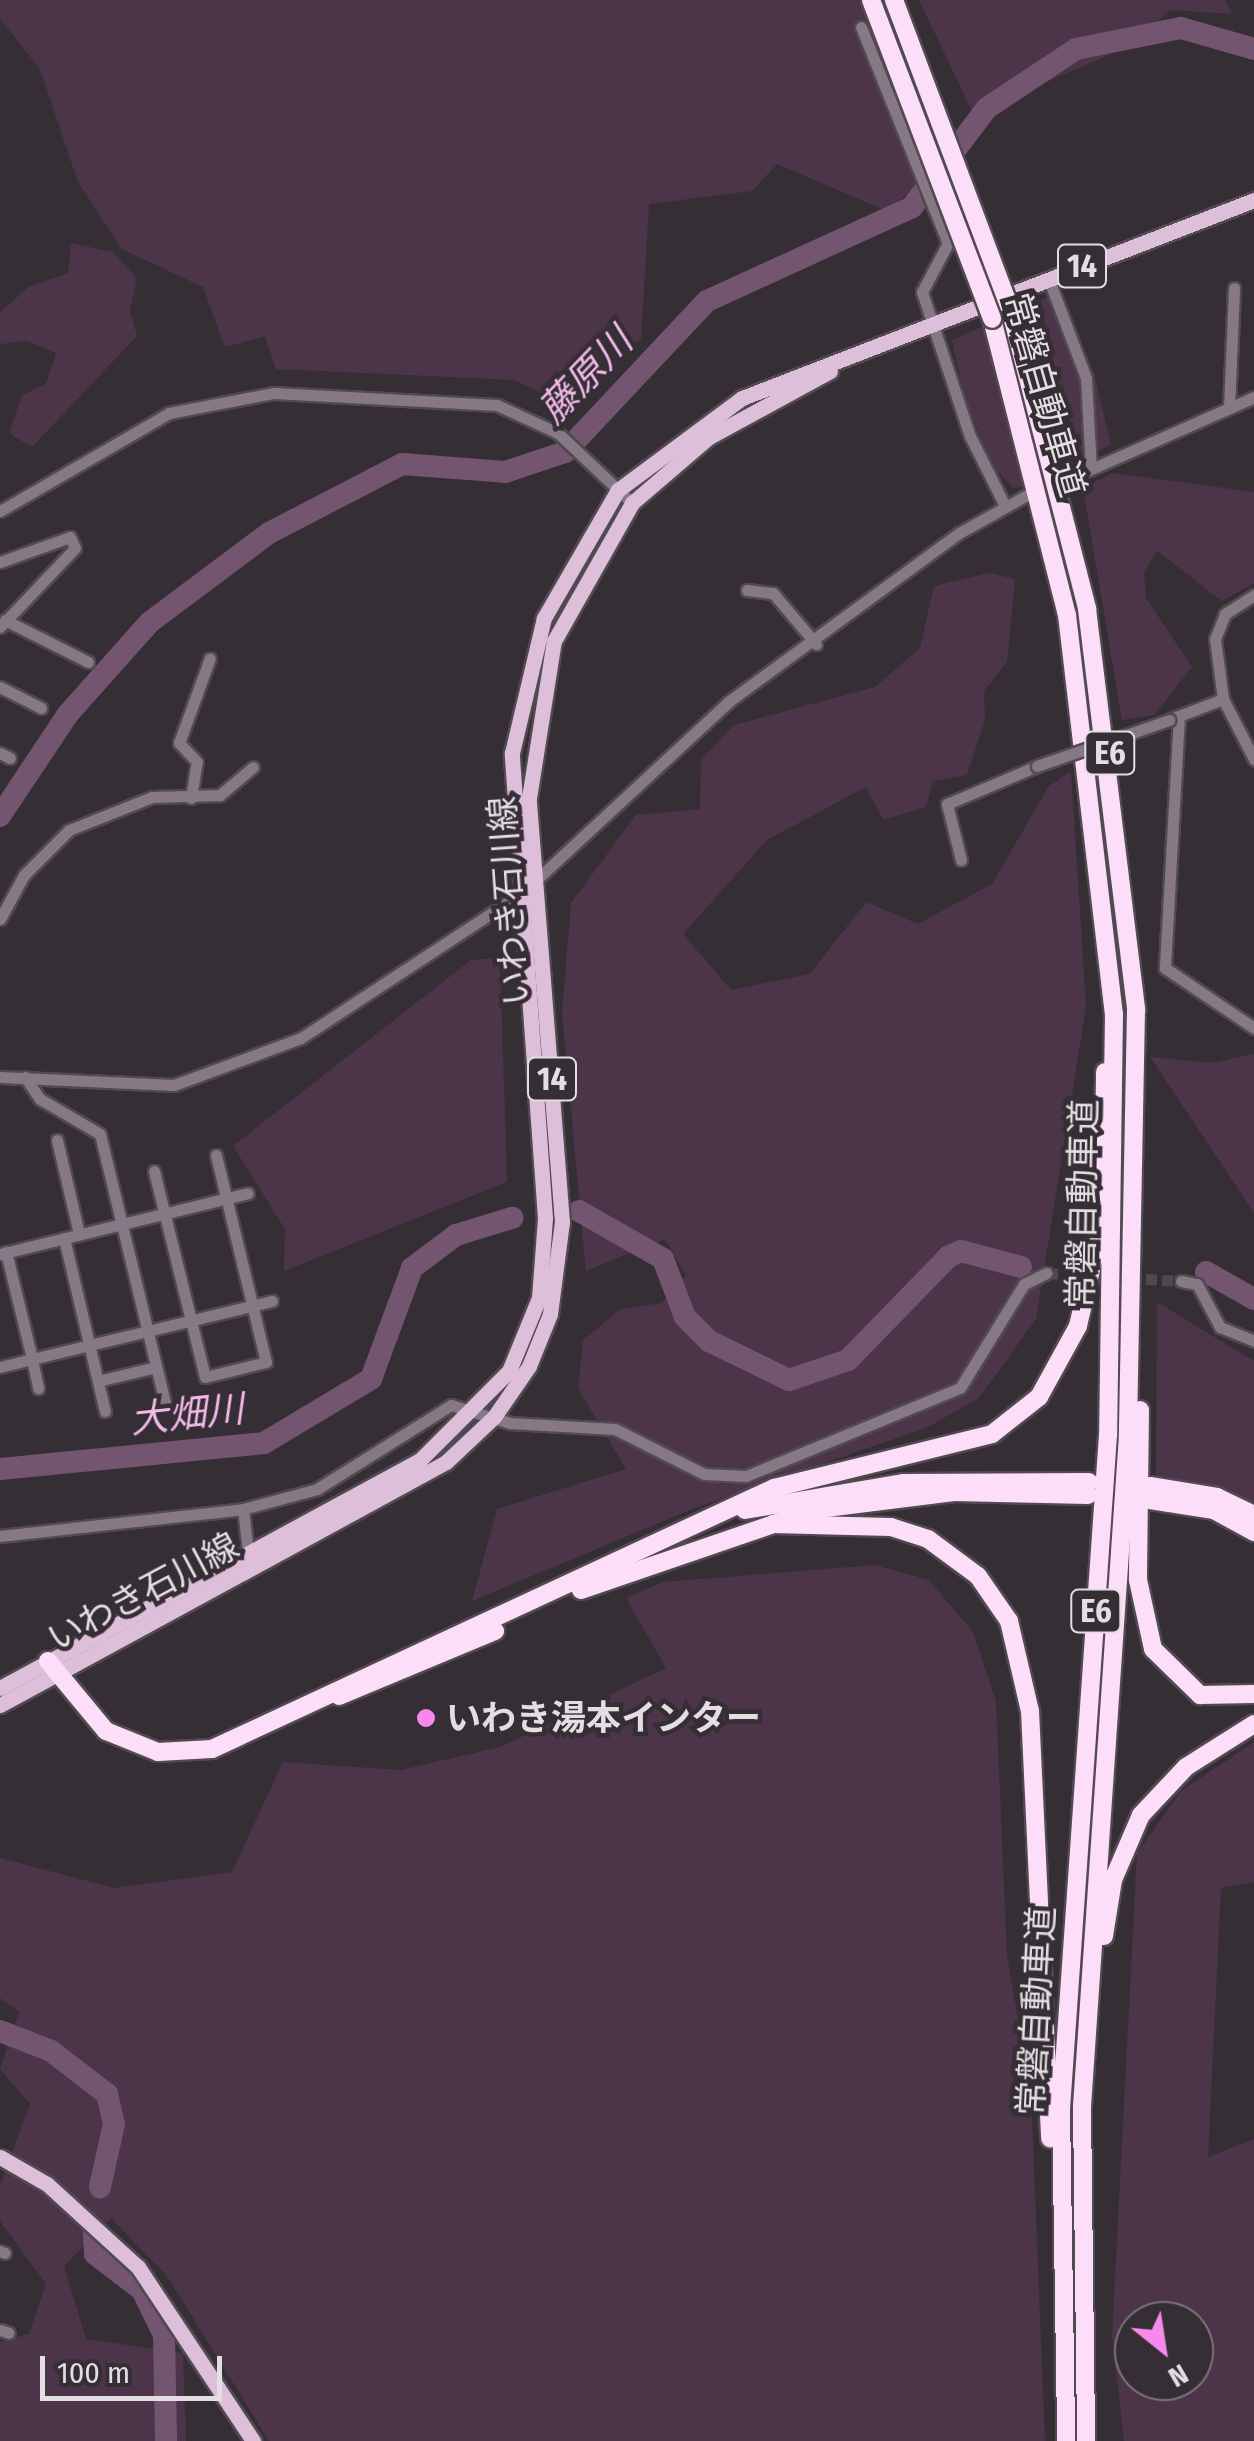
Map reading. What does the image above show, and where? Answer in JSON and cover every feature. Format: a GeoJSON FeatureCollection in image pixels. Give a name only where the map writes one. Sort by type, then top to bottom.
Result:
{"type":"FeatureCollection","features":[{"type":"Feature","properties":{"kind":"highway","name":"常磐自動車道"},"geometry":{"type":"LineString","coordinates":[[871,0],[992,319],[1066,615],[1109,927],[1116,1254],[1066,2031],[1060,2294],[1066,2441]]}},
{"type":"Feature","properties":{"kind":"highway","name":"常磐自動車道"},"geometry":{"type":"LineString","coordinates":[[894,0],[1011,312],[1071,532],[1105,712],[1136,1010],[1138,1204],[1082,2106],[1080,2269],[1086,2441]]}},
{"type":"Feature","properties":{"kind":"highway"},"geometry":{"type":"LineString","coordinates":[[51,1667],[106,1730],[176,1754],[229,1744],[798,1479],[992,1434],[1053,1379],[1078,1326],[1103,1218],[1109,927]]}},
{"type":"Feature","properties":{"kind":"highway"},"geometry":{"type":"LineString","coordinates":[[1138,1204],[1144,1620],[1162,1665],[1186,1688],[1213,1699],[1254,1694]]}},
{"type":"Feature","properties":{"kind":"highway"},"geometry":{"type":"LineString","coordinates":[[329,1698],[365,1691],[644,1562],[773,1524],[903,1495],[1088,1488],[902,1483],[734,1512]]}},
{"type":"Feature","properties":{"kind":"highway"},"geometry":{"type":"LineString","coordinates":[[1254,1515],[1217,1497],[1150,1493],[1214,1510],[1254,1532]]}},
{"type":"Feature","properties":{"kind":"highway"},"geometry":{"type":"LineString","coordinates":[[773,1524],[891,1527],[928,1539],[978,1576],[1015,1635],[1030,1711],[1060,2294]]}},
{"type":"Feature","properties":{"kind":"highway"},"geometry":{"type":"LineString","coordinates":[[1080,2269],[1113,1880],[1130,1834],[1168,1782],[1254,1724]]}},
{"type":"Feature","properties":{"kind":"main road","name":"いわき石川線"},"geometry":{"type":"LineString","coordinates":[[0,1688],[51,1667],[249,1561],[420,1460],[478,1410],[527,1334],[544,1259],[512,753],[519,700],[565,572],[618,490],[742,398],[1254,200]]}},
{"type":"Feature","properties":{"kind":"main road","name":"いわき石川線"},"geometry":{"type":"LineString","coordinates":[[249,1561],[420,1479],[494,1417],[530,1366],[560,1264],[538,880],[529,798],[540,688],[573,592],[632,503],[758,407],[911,334]]}},
{"type":"Feature","properties":{"kind":"main road","name":"いわき石川線"},"geometry":{"type":"LineString","coordinates":[[0,1705],[51,1667]]}},
{"type":"Feature","properties":{"kind":"main road"},"geometry":{"type":"LineString","coordinates":[[0,2158],[48,2184],[138,2266],[253,2441]]}},
{"type":"Feature","properties":{"kind":"street"},"geometry":{"type":"LineString","coordinates":[[862,28],[949,253],[923,286],[970,436],[1005,506]]}},
{"type":"Feature","properties":{"kind":"street"},"geometry":{"type":"LineString","coordinates":[[1049,280],[1086,378],[1091,469]]}},
{"type":"Feature","properties":{"kind":"street"},"geometry":{"type":"LineString","coordinates":[[1229,408],[1234,288]]}},
{"type":"Feature","properties":{"kind":"street"},"geometry":{"type":"LineString","coordinates":[[0,512],[169,413],[232,396],[446,398],[498,404],[558,432],[632,503]]}},
{"type":"Feature","properties":{"kind":"street"},"geometry":{"type":"LineString","coordinates":[[1073,477],[1254,396]]}},
{"type":"Feature","properties":{"kind":"street"},"geometry":{"type":"LineString","coordinates":[[0,1076],[156,1086],[235,1069],[301,1038],[522,893],[728,702],[816,644],[1005,506],[1028,494]]}},
{"type":"Feature","properties":{"kind":"street"},"geometry":{"type":"LineString","coordinates":[[0,562],[70,537],[75,548],[3,623],[88,662]]}},
{"type":"Feature","properties":{"kind":"street"},"geometry":{"type":"LineString","coordinates":[[748,590],[773,593],[816,644]]}},
{"type":"Feature","properties":{"kind":"street"},"geometry":{"type":"LineString","coordinates":[[1254,594],[1225,614],[1214,640],[1223,699],[1254,760]]}},
{"type":"Feature","properties":{"kind":"street"},"geometry":{"type":"LineString","coordinates":[[192,798],[198,762],[178,743],[210,658]]}},
{"type":"Feature","properties":{"kind":"street"},"geometry":{"type":"LineString","coordinates":[[0,687],[41,708]]}},
{"type":"Feature","properties":{"kind":"street"},"geometry":{"type":"LineString","coordinates":[[961,860],[947,804],[1037,766],[1223,699]]}},
{"type":"Feature","properties":{"kind":"street"},"geometry":{"type":"LineString","coordinates":[[1174,718],[1165,968],[1254,1028]]}},
{"type":"Feature","properties":{"kind":"street"},"geometry":{"type":"LineString","coordinates":[[0,919],[24,875],[69,830],[152,797],[220,795],[253,767]]}},
{"type":"Feature","properties":{"kind":"street"},"geometry":{"type":"LineString","coordinates":[[25,1077],[40,1099],[96,1127],[166,1407]]}},
{"type":"Feature","properties":{"kind":"street"},"geometry":{"type":"LineString","coordinates":[[56,1140],[79,1234]]}},
{"type":"Feature","properties":{"kind":"street"},"geometry":{"type":"LineString","coordinates":[[154,1172],[205,1377],[266,1362],[216,1155]]}},
{"type":"Feature","properties":{"kind":"street"},"geometry":{"type":"LineString","coordinates":[[38,1388],[3,1253],[248,1193]]}},
{"type":"Feature","properties":{"kind":"street"},"geometry":{"type":"LineString","coordinates":[[64,1238],[105,1411]]}},
{"type":"Feature","properties":{"kind":"street"},"geometry":{"type":"LineString","coordinates":[[0,1536],[242,1509],[317,1489],[452,1405],[494,1417],[615,1430],[704,1474],[746,1476],[960,1388],[1024,1284],[1047,1273]]}},
{"type":"Feature","properties":{"kind":"street"},"geometry":{"type":"LineString","coordinates":[[1182,1281],[1197,1284],[1220,1327],[1254,1340]]}},
{"type":"Feature","properties":{"kind":"street"},"geometry":{"type":"LineString","coordinates":[[0,1367],[272,1300]]}},
{"type":"Feature","properties":{"kind":"street"},"geometry":{"type":"LineString","coordinates":[[98,1382],[156,1367]]}},
{"type":"Feature","properties":{"kind":"street"},"geometry":{"type":"LineString","coordinates":[[242,1509],[249,1561]]}},
{"type":"Feature","properties":{"kind":"shaded area"},"geometry":{"type":"Polygon","coordinates":[[[0,0],[867,0],[925,156],[912,192],[884,210],[777,164],[752,191],[649,204],[641,340],[583,357],[547,396],[515,380],[276,369],[265,336],[225,347],[203,287],[122,249],[78,182],[40,69],[0,19],[0,0]]]}},
{"type":"Feature","properties":{"kind":"shaded area"},"geometry":{"type":"Polygon","coordinates":[[[919,0],[1225,0],[1232,14],[1170,10],[1128,47],[973,113],[919,0]]]}},
{"type":"Feature","properties":{"kind":"shaded area"},"geometry":{"type":"Polygon","coordinates":[[[71,243],[113,252],[137,278],[130,311],[137,336],[32,447],[9,433],[22,395],[46,384],[56,353],[27,341],[0,344],[0,312],[29,287],[68,273],[71,243]]]}},
{"type":"Feature","properties":{"kind":"shaded area"},"geometry":{"type":"Polygon","coordinates":[[[1048,297],[1094,373],[1111,445],[1082,459],[1034,303],[1048,297]]]}},
{"type":"Feature","properties":{"kind":"shaded area"},"geometry":{"type":"Polygon","coordinates":[[[986,325],[1029,485],[1013,488],[991,464],[964,395],[952,340],[986,325]]]}},
{"type":"Feature","properties":{"kind":"shaded area"},"geometry":{"type":"Polygon","coordinates":[[[1113,473],[1254,492],[1254,583],[1222,601],[1157,551],[1144,572],[1146,598],[1192,667],[1154,715],[1122,720],[1083,488],[1113,473]]]}},
{"type":"Feature","properties":{"kind":"shaded area"},"geometry":{"type":"Polygon","coordinates":[[[989,573],[1015,579],[1007,662],[984,691],[985,720],[967,775],[933,781],[926,807],[883,820],[866,787],[767,840],[683,934],[731,990],[810,974],[866,902],[918,924],[992,884],[1049,786],[1071,771],[1086,1007],[1036,1319],[979,1398],[926,1428],[697,1507],[472,1601],[497,1509],[626,1469],[578,1388],[583,1340],[621,1309],[662,1303],[686,1275],[665,1239],[586,1271],[562,1012],[571,903],[636,815],[700,809],[701,760],[734,725],[875,687],[920,648],[934,586],[989,573]]]}},
{"type":"Feature","properties":{"kind":"shaded area"},"geometry":{"type":"Polygon","coordinates":[[[500,958],[507,1182],[284,1271],[285,1229],[233,1146],[471,960],[500,958]]]}},
{"type":"Feature","properties":{"kind":"shaded area"},"geometry":{"type":"Polygon","coordinates":[[[1254,1054],[1254,1213],[1150,1057],[1213,1063],[1254,1054]]]}},
{"type":"Feature","properties":{"kind":"shaded area"},"geometry":{"type":"Polygon","coordinates":[[[1157,1302],[1254,1361],[1254,1507],[1220,1488],[1156,1475],[1157,1302]]]}},
{"type":"Feature","properties":{"kind":"shaded area"},"geometry":{"type":"Polygon","coordinates":[[[875,1565],[929,1580],[973,1632],[996,1701],[1007,1956],[1031,2093],[1045,2441],[269,2441],[167,2276],[111,2218],[64,2266],[86,2339],[183,2353],[186,2441],[0,2441],[0,2342],[29,2334],[46,2284],[0,2221],[0,2186],[30,2104],[0,2069],[19,2012],[0,1998],[0,1858],[114,1888],[232,1872],[283,1762],[401,1770],[500,1747],[666,1668],[626,1598],[663,1582],[875,1565]]]}},
{"type":"Feature","properties":{"kind":"shaded area"},"geometry":{"type":"Polygon","coordinates":[[[1254,1742],[1254,1882],[1221,1888],[1208,2157],[1254,2139],[1254,2441],[1124,2441],[1119,2401],[1214,2401],[1214,2301],[1114,2301],[1114,2353],[1112,2335],[1137,1853],[1181,1791],[1254,1742]]]}},
{"type":"Feature","properties":{"kind":"waterway","name":"藤原川"},"geometry":{"type":"LineString","coordinates":[[0,816],[68,714],[150,622],[269,533],[402,464],[505,472],[565,452],[707,301],[912,207],[987,108],[1076,49],[1181,28],[1254,49]]}},
{"type":"Feature","properties":{"kind":"waterway","name":"大畑川"},"geometry":{"type":"LineString","coordinates":[[579,1211],[663,1259],[685,1317],[709,1341],[789,1380],[848,1360],[948,1257],[961,1251],[1021,1267]]}},
{"type":"Feature","properties":{"kind":"waterway","name":"大畑川"},"geometry":{"type":"LineString","coordinates":[[0,1469],[264,1443],[371,1379],[412,1268],[456,1235],[512,1218]]}},
{"type":"Feature","properties":{"kind":"waterway","name":"大畑川"},"geometry":{"type":"LineString","coordinates":[[1206,1272],[1254,1299]]}},
{"type":"Feature","properties":{"kind":"waterway"},"geometry":{"type":"LineString","coordinates":[[0,2031],[51,2051],[107,2094],[114,2124],[100,2187]]}},
{"type":"Feature","properties":{"kind":"waterway"},"geometry":{"type":"LineString","coordinates":[[94,2235],[95,2254],[142,2290],[164,2335],[166,2441]]}},
{"type":"Feature","properties":{"kind":"tunnel"},"geometry":{"type":"LineString","coordinates":[[1047,1273],[1181,1281]]}},
{"type":"Feature","properties":{"kind":"place","name":"いわき湯本インター"},"geometry":{"type":"Point","coordinates":[426,1718]}}]}
